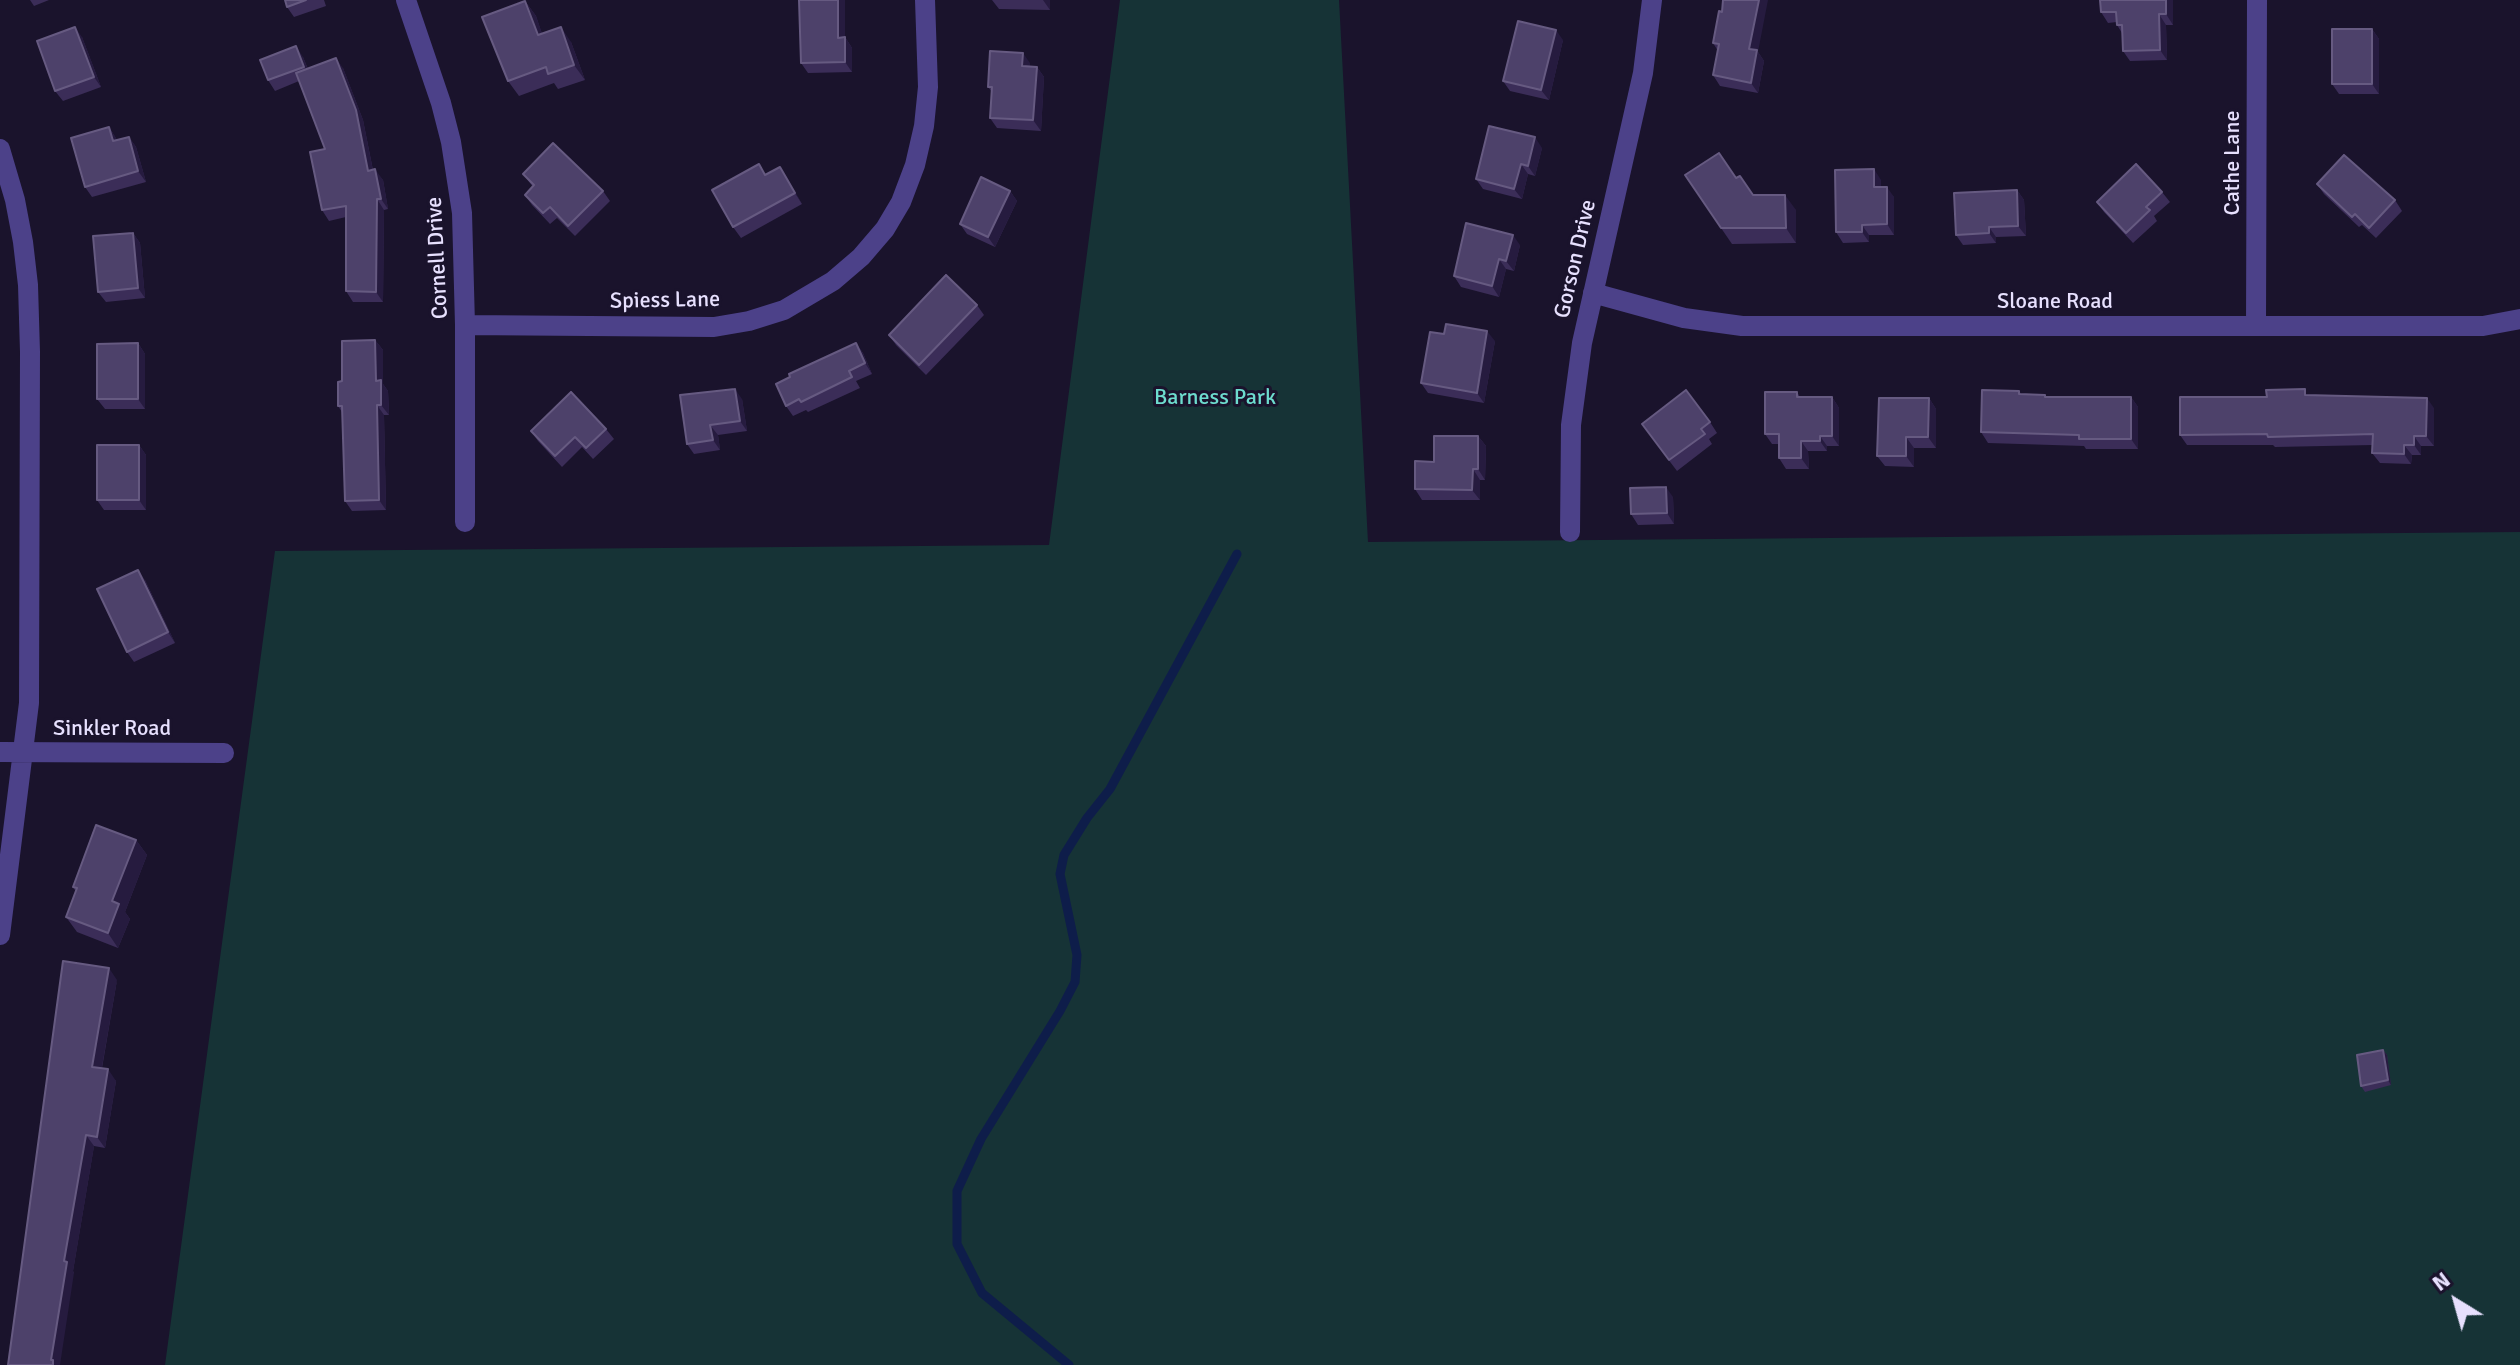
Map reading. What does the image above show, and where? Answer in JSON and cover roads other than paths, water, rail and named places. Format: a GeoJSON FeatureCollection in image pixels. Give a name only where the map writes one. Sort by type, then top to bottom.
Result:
{"type":"FeatureCollection","features":[{"type":"Feature","properties":{"kind":"street","name":"Cornell Drive"},"geometry":{"type":"LineString","coordinates":[[406,0],[441,103],[458,177],[465,325],[465,522]]}},
{"type":"Feature","properties":{"kind":"street","name":"Spiess Lane"},"geometry":{"type":"LineString","coordinates":[[465,325],[714,327],[749,321],[784,310],[833,281],[861,257],[885,229],[901,202],[915,165],[924,126],[928,87],[925,0]]}},
{"type":"Feature","properties":{"kind":"street","name":"Gorson Drive"},"geometry":{"type":"LineString","coordinates":[[1570,532],[1571,425],[1582,343],[1643,73],[1652,0]]}},
{"type":"Feature","properties":{"kind":"street","name":"Cathe Lane"},"geometry":{"type":"LineString","coordinates":[[2256,326],[2257,0]]}},
{"type":"Feature","properties":{"kind":"street"},"geometry":{"type":"LineString","coordinates":[[0,149],[20,228],[29,299],[29,703],[0,935]]}},
{"type":"Feature","properties":{"kind":"street","name":"Sloane Road"},"geometry":{"type":"LineString","coordinates":[[1593,293],[1684,318],[1742,326],[2483,326],[2520,319]]}},
{"type":"Feature","properties":{"kind":"street","name":"Sinkler Road"},"geometry":{"type":"LineString","coordinates":[[0,752],[224,753]]}},
{"type":"Feature","properties":{"kind":"waterway"},"geometry":{"type":"LineString","coordinates":[[1069,1365],[982,1293],[957,1244],[957,1191],[981,1139],[1075,982],[1077,955],[1060,874],[1064,855],[1110,789],[1237,554]]}},
{"type":"Feature","properties":{"kind":"park label","name":"Barness Park"},"geometry":{"type":"Point","coordinates":[1215,398]}}]}
